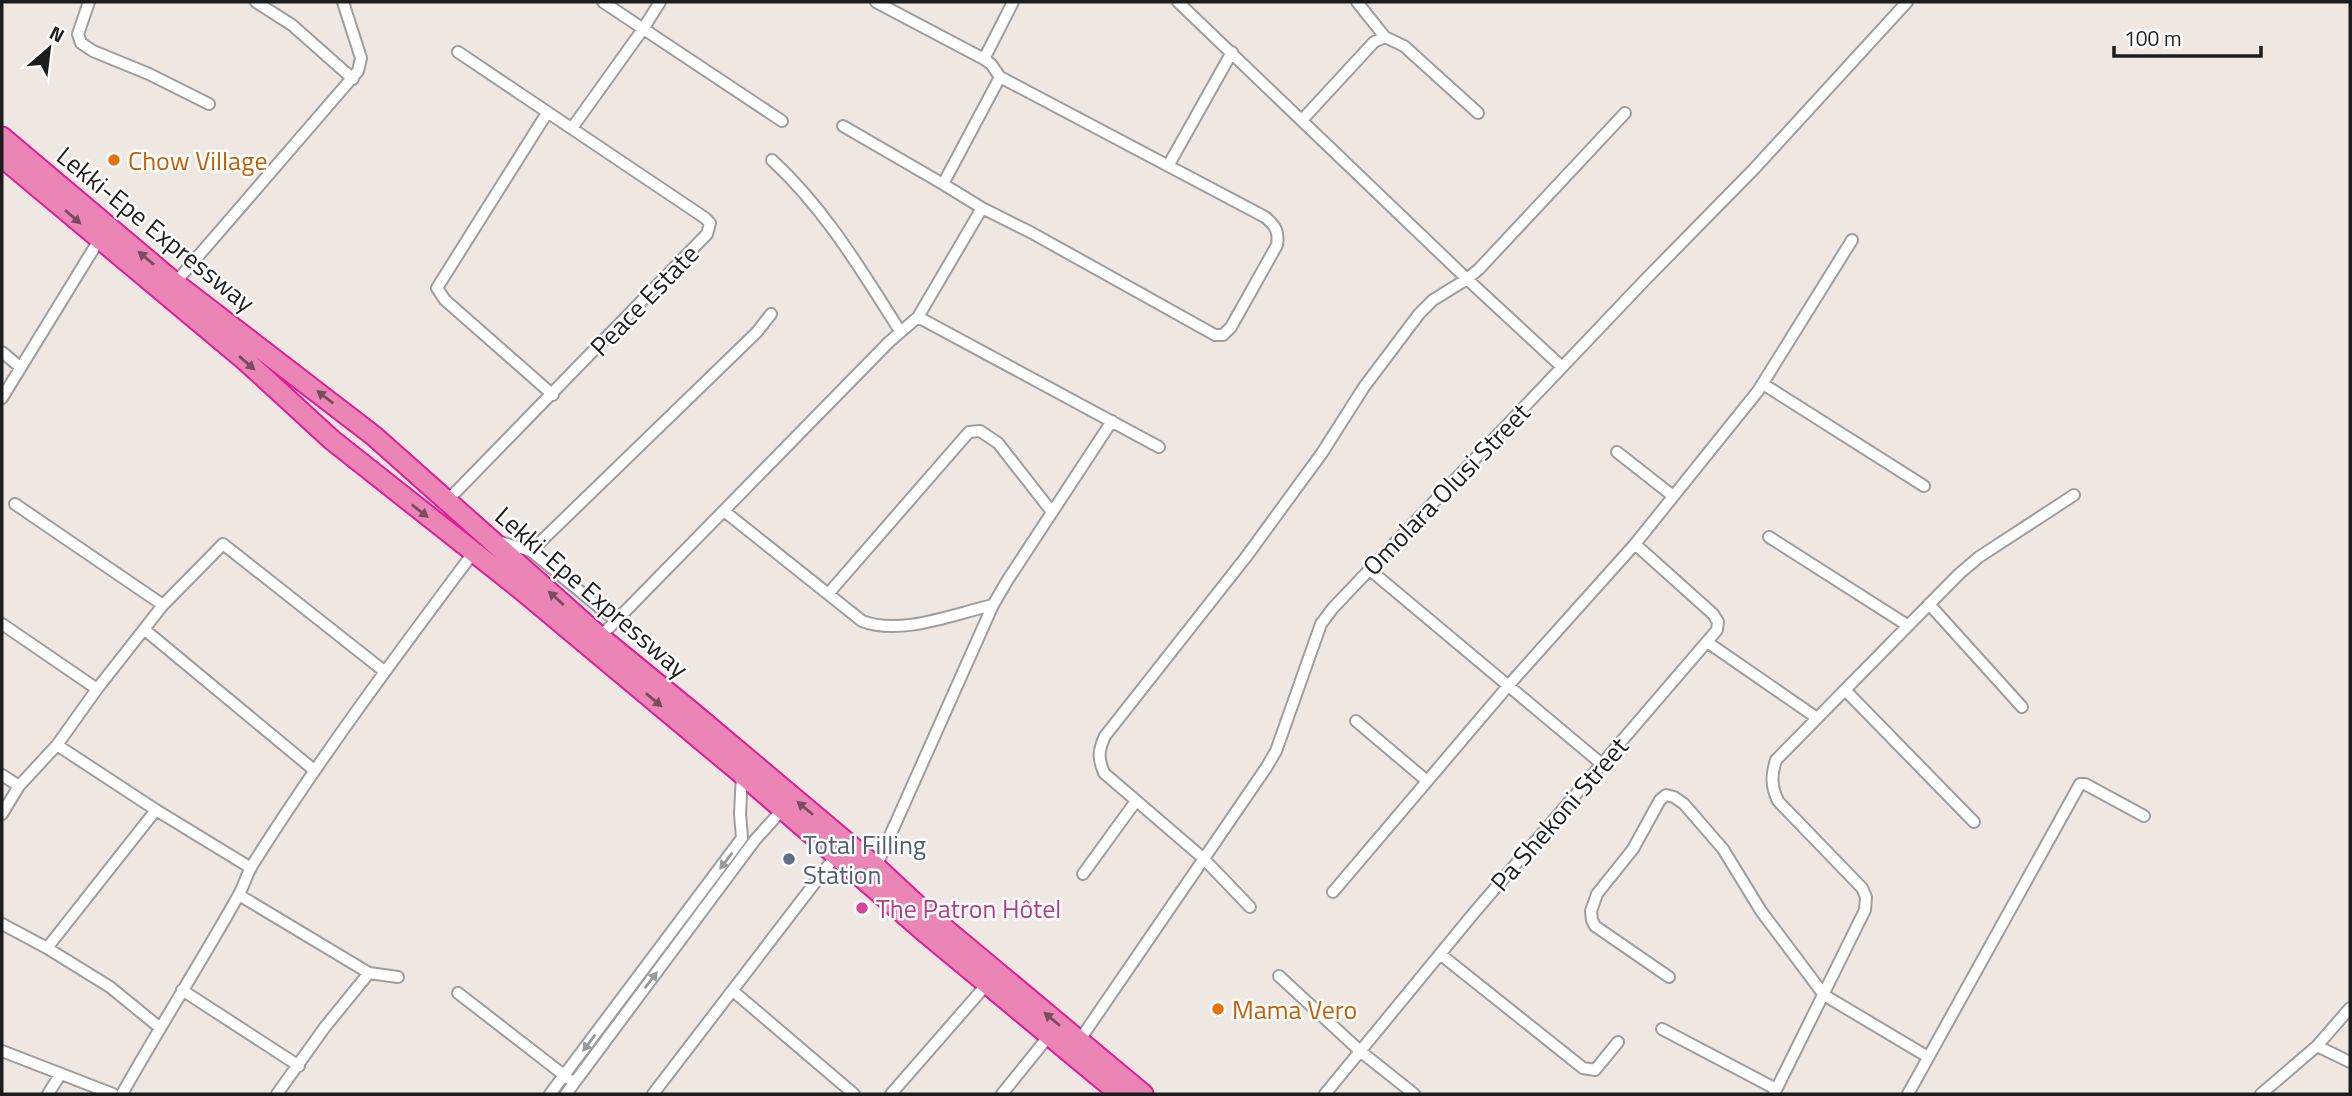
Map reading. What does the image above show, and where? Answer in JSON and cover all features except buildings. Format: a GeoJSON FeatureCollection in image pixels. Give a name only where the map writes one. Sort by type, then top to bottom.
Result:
{"type":"FeatureCollection","features":[{"type":"Feature","properties":{"kind":"highway","name":"Lekki-Epe Expressway"},"geometry":{"type":"LineString","coordinates":[[2,137],[175,283],[360,424],[600,637],[1143,1094]]}},
{"type":"Feature","properties":{"kind":"highway","name":"Lekki-Epe Expressway"},"geometry":{"type":"LineString","coordinates":[[2,158],[247,362],[332,440],[783,808],[1116,1093]]}},
{"type":"Feature","properties":{"kind":"highway"},"geometry":{"type":"LineString","coordinates":[[332,440],[360,424]]}},
{"type":"Feature","properties":{"kind":"highway"},"geometry":{"type":"LineString","coordinates":[[349,454],[360,424]]}},
{"type":"Feature","properties":{"kind":"street"},"geometry":{"type":"LineString","coordinates":[[89,2],[78,34],[81,43],[209,104]]}},
{"type":"Feature","properties":{"kind":"street"},"geometry":{"type":"LineString","coordinates":[[256,2],[292,25],[353,79]]}},
{"type":"Feature","properties":{"kind":"street"},"geometry":{"type":"LineString","coordinates":[[175,283],[358,71],[361,58],[343,2]]}},
{"type":"Feature","properties":{"kind":"street"},"geometry":{"type":"LineString","coordinates":[[603,2],[782,121]]}},
{"type":"Feature","properties":{"kind":"street"},"geometry":{"type":"LineString","coordinates":[[572,128],[660,2]]}},
{"type":"Feature","properties":{"kind":"street"},"geometry":{"type":"LineString","coordinates":[[843,126],[982,208],[1215,335],[1223,335],[1231,327],[1277,245],[1279,235],[1275,225],[1265,217],[1000,77],[984,58],[876,2]]}},
{"type":"Feature","properties":{"kind":"street"},"geometry":{"type":"LineString","coordinates":[[984,58],[1013,2]]}},
{"type":"Feature","properties":{"kind":"street"},"geometry":{"type":"LineString","coordinates":[[1178,2],[1467,279],[1563,367]]}},
{"type":"Feature","properties":{"kind":"street"},"geometry":{"type":"LineString","coordinates":[[1357,2],[1385,37],[1404,46],[1478,113]]}},
{"type":"Feature","properties":{"kind":"street","name":"Omolara Olusi Street"},"geometry":{"type":"LineString","coordinates":[[1079,1041],[1276,751],[1321,624],[1370,569],[1754,169],[1907,2]]}},
{"type":"Feature","properties":{"kind":"street"},"geometry":{"type":"LineString","coordinates":[[1302,120],[1374,42],[1385,37]]}},
{"type":"Feature","properties":{"kind":"street","name":"Peace Estate"},"geometry":{"type":"LineString","coordinates":[[447,501],[553,395],[710,228],[710,223],[705,218],[458,52]]}},
{"type":"Feature","properties":{"kind":"street"},"geometry":{"type":"LineString","coordinates":[[1168,166],[1231,52]]}},
{"type":"Feature","properties":{"kind":"street"},"geometry":{"type":"LineString","coordinates":[[943,184],[1000,77]]}},
{"type":"Feature","properties":{"kind":"street"},"geometry":{"type":"LineString","coordinates":[[547,113],[437,288],[445,300],[553,395]]}},
{"type":"Feature","properties":{"kind":"street"},"geometry":{"type":"LineString","coordinates":[[1250,907],[1203,858],[1104,773],[1099,760],[1099,750],[1105,736],[1246,557],[1322,453],[1364,387],[1419,314],[1433,300],[1467,279],[1582,162],[1625,113]]}},
{"type":"Feature","properties":{"kind":"street"},"geometry":{"type":"LineString","coordinates":[[772,160],[799,185],[825,217],[900,331]]}},
{"type":"Feature","properties":{"kind":"street"},"geometry":{"type":"LineString","coordinates":[[600,637],[900,331],[918,317],[982,208]]}},
{"type":"Feature","properties":{"kind":"street"},"geometry":{"type":"LineString","coordinates":[[2,398],[99,240]]}},
{"type":"Feature","properties":{"kind":"street"},"geometry":{"type":"LineString","coordinates":[[1333,892],[1508,686],[1635,544],[1763,384],[1852,240]]}},
{"type":"Feature","properties":{"kind":"street"},"geometry":{"type":"LineString","coordinates":[[531,551],[757,332],[771,314]]}},
{"type":"Feature","properties":{"kind":"street"},"geometry":{"type":"LineString","coordinates":[[918,317],[1159,447]]}},
{"type":"Feature","properties":{"kind":"street"},"geometry":{"type":"LineString","coordinates":[[2,352],[20,367]]}},
{"type":"Feature","properties":{"kind":"street"},"geometry":{"type":"LineString","coordinates":[[1763,384],[1924,486]]}},
{"type":"Feature","properties":{"kind":"street"},"geometry":{"type":"LineString","coordinates":[[876,867],[993,605],[1112,421]]}},
{"type":"Feature","properties":{"kind":"street"},"geometry":{"type":"LineString","coordinates":[[828,594],[969,432],[980,431],[998,443],[1052,512]]}},
{"type":"Feature","properties":{"kind":"street"},"geometry":{"type":"LineString","coordinates":[[1617,452],[1673,496]]}},
{"type":"Feature","properties":{"kind":"street"},"geometry":{"type":"LineString","coordinates":[[1662,1029],[1775,1092],[1865,910],[1866,897],[1851,876],[1778,802],[1772,789],[1771,776],[1776,760],[1928,604],[1979,557],[2074,495]]}},
{"type":"Feature","properties":{"kind":"street"},"geometry":{"type":"LineString","coordinates":[[15,504],[163,605]]}},
{"type":"Feature","properties":{"kind":"street"},"geometry":{"type":"LineString","coordinates":[[724,510],[862,621],[877,626],[903,626],[993,605]]}},
{"type":"Feature","properties":{"kind":"street"},"geometry":{"type":"LineString","coordinates":[[1769,537],[1907,625]]}},
{"type":"Feature","properties":{"kind":"street"},"geometry":{"type":"LineString","coordinates":[[488,539],[531,551],[616,621]]}},
{"type":"Feature","properties":{"kind":"street"},"geometry":{"type":"LineString","coordinates":[[2,814],[19,786],[57,745],[163,605],[223,544],[384,671]]}},
{"type":"Feature","properties":{"kind":"street"},"geometry":{"type":"LineString","coordinates":[[1635,544],[1713,614],[1718,622],[1717,630],[1707,642],[1817,718]]}},
{"type":"Feature","properties":{"kind":"street"},"geometry":{"type":"LineString","coordinates":[[122,1094],[239,895],[251,868],[314,770],[473,553]]}},
{"type":"Feature","properties":{"kind":"street"},"geometry":{"type":"LineString","coordinates":[[1370,569],[1603,765]]}},
{"type":"Feature","properties":{"kind":"street"},"geometry":{"type":"LineString","coordinates":[[1928,604],[2022,707]]}},
{"type":"Feature","properties":{"kind":"street"},"geometry":{"type":"LineString","coordinates":[[2,624],[97,689]]}},
{"type":"Feature","properties":{"kind":"street"},"geometry":{"type":"LineString","coordinates":[[145,631],[314,770]]}},
{"type":"Feature","properties":{"kind":"street","name":"Pa Shekoni Street"},"geometry":{"type":"LineString","coordinates":[[1325,1094],[1440,954],[1707,642]]}},
{"type":"Feature","properties":{"kind":"street"},"geometry":{"type":"LineString","coordinates":[[1845,690],[1974,822]]}},
{"type":"Feature","properties":{"kind":"street"},"geometry":{"type":"LineString","coordinates":[[1356,721],[1427,781]]}},
{"type":"Feature","properties":{"kind":"street"},"geometry":{"type":"LineString","coordinates":[[57,745],[251,868]]}},
{"type":"Feature","properties":{"kind":"street"},"geometry":{"type":"LineString","coordinates":[[566,1094],[705,898],[742,838],[742,774]]}},
{"type":"Feature","properties":{"kind":"street"},"geometry":{"type":"LineString","coordinates":[[2,775],[19,786]]}},
{"type":"Feature","properties":{"kind":"street"},"geometry":{"type":"LineString","coordinates":[[1908,1094],[2067,803],[2080,784],[2085,784],[2144,816]]}},
{"type":"Feature","properties":{"kind":"street"},"geometry":{"type":"LineString","coordinates":[[1669,977],[1595,926],[1591,911],[1597,894],[1633,849],[1660,800],[1666,795],[1684,804],[1723,849],[1761,911],[1824,995],[1928,1057]]}},
{"type":"Feature","properties":{"kind":"street"},"geometry":{"type":"LineString","coordinates":[[1083,874],[1136,801]]}},
{"type":"Feature","properties":{"kind":"street"},"geometry":{"type":"LineString","coordinates":[[550,1094],[705,898],[783,808]]}},
{"type":"Feature","properties":{"kind":"street"},"geometry":{"type":"LineString","coordinates":[[47,948],[156,810]]}},
{"type":"Feature","properties":{"kind":"street"},"geometry":{"type":"LineString","coordinates":[[659,1092],[837,854]]}},
{"type":"Feature","properties":{"kind":"street"},"geometry":{"type":"LineString","coordinates":[[239,895],[369,973],[398,977]]}},
{"type":"Feature","properties":{"kind":"street"},"geometry":{"type":"LineString","coordinates":[[2,924],[110,987],[159,1027]]}},
{"type":"Feature","properties":{"kind":"street"},"geometry":{"type":"LineString","coordinates":[[1440,954],[1583,1068],[1595,1070],[1618,1042]]}},
{"type":"Feature","properties":{"kind":"street"},"geometry":{"type":"LineString","coordinates":[[277,1094],[325,1027],[369,973]]}},
{"type":"Feature","properties":{"kind":"street"},"geometry":{"type":"LineString","coordinates":[[1279,976],[1360,1051],[1415,1094]]}},
{"type":"Feature","properties":{"kind":"street"},"geometry":{"type":"LineString","coordinates":[[891,1094],[987,984]]}},
{"type":"Feature","properties":{"kind":"street"},"geometry":{"type":"LineString","coordinates":[[182,990],[299,1066]]}},
{"type":"Feature","properties":{"kind":"street"},"geometry":{"type":"LineString","coordinates":[[733,990],[854,1094]]}},
{"type":"Feature","properties":{"kind":"street"},"geometry":{"type":"LineString","coordinates":[[458,993],[575,1083]]}},
{"type":"Feature","properties":{"kind":"street"},"geometry":{"type":"LineString","coordinates":[[2261,1094],[2317,1046],[2350,1008]]}},
{"type":"Feature","properties":{"kind":"street"},"geometry":{"type":"LineString","coordinates":[[1002,1094],[1048,1037]]}},
{"type":"Feature","properties":{"kind":"street"},"geometry":{"type":"LineString","coordinates":[[2317,1046],[2350,1062]]}},
{"type":"Feature","properties":{"kind":"street"},"geometry":{"type":"LineString","coordinates":[[2,1051],[113,1094]]}},
{"type":"Feature","properties":{"kind":"street"},"geometry":{"type":"LineString","coordinates":[[48,1094],[60,1075]]}},
{"type":"Feature","properties":{"kind":"place","name":"Chow Village"},"geometry":{"type":"Point","coordinates":[114,160]}},
{"type":"Feature","properties":{"kind":"place","name":"Total Filling Station"},"geometry":{"type":"Point","coordinates":[789,859]}},
{"type":"Feature","properties":{"kind":"place","name":"The Patron Hôtel"},"geometry":{"type":"Point","coordinates":[862,908]}},
{"type":"Feature","properties":{"kind":"place","name":"Mama Vero"},"geometry":{"type":"Point","coordinates":[1218,1009]}}]}
